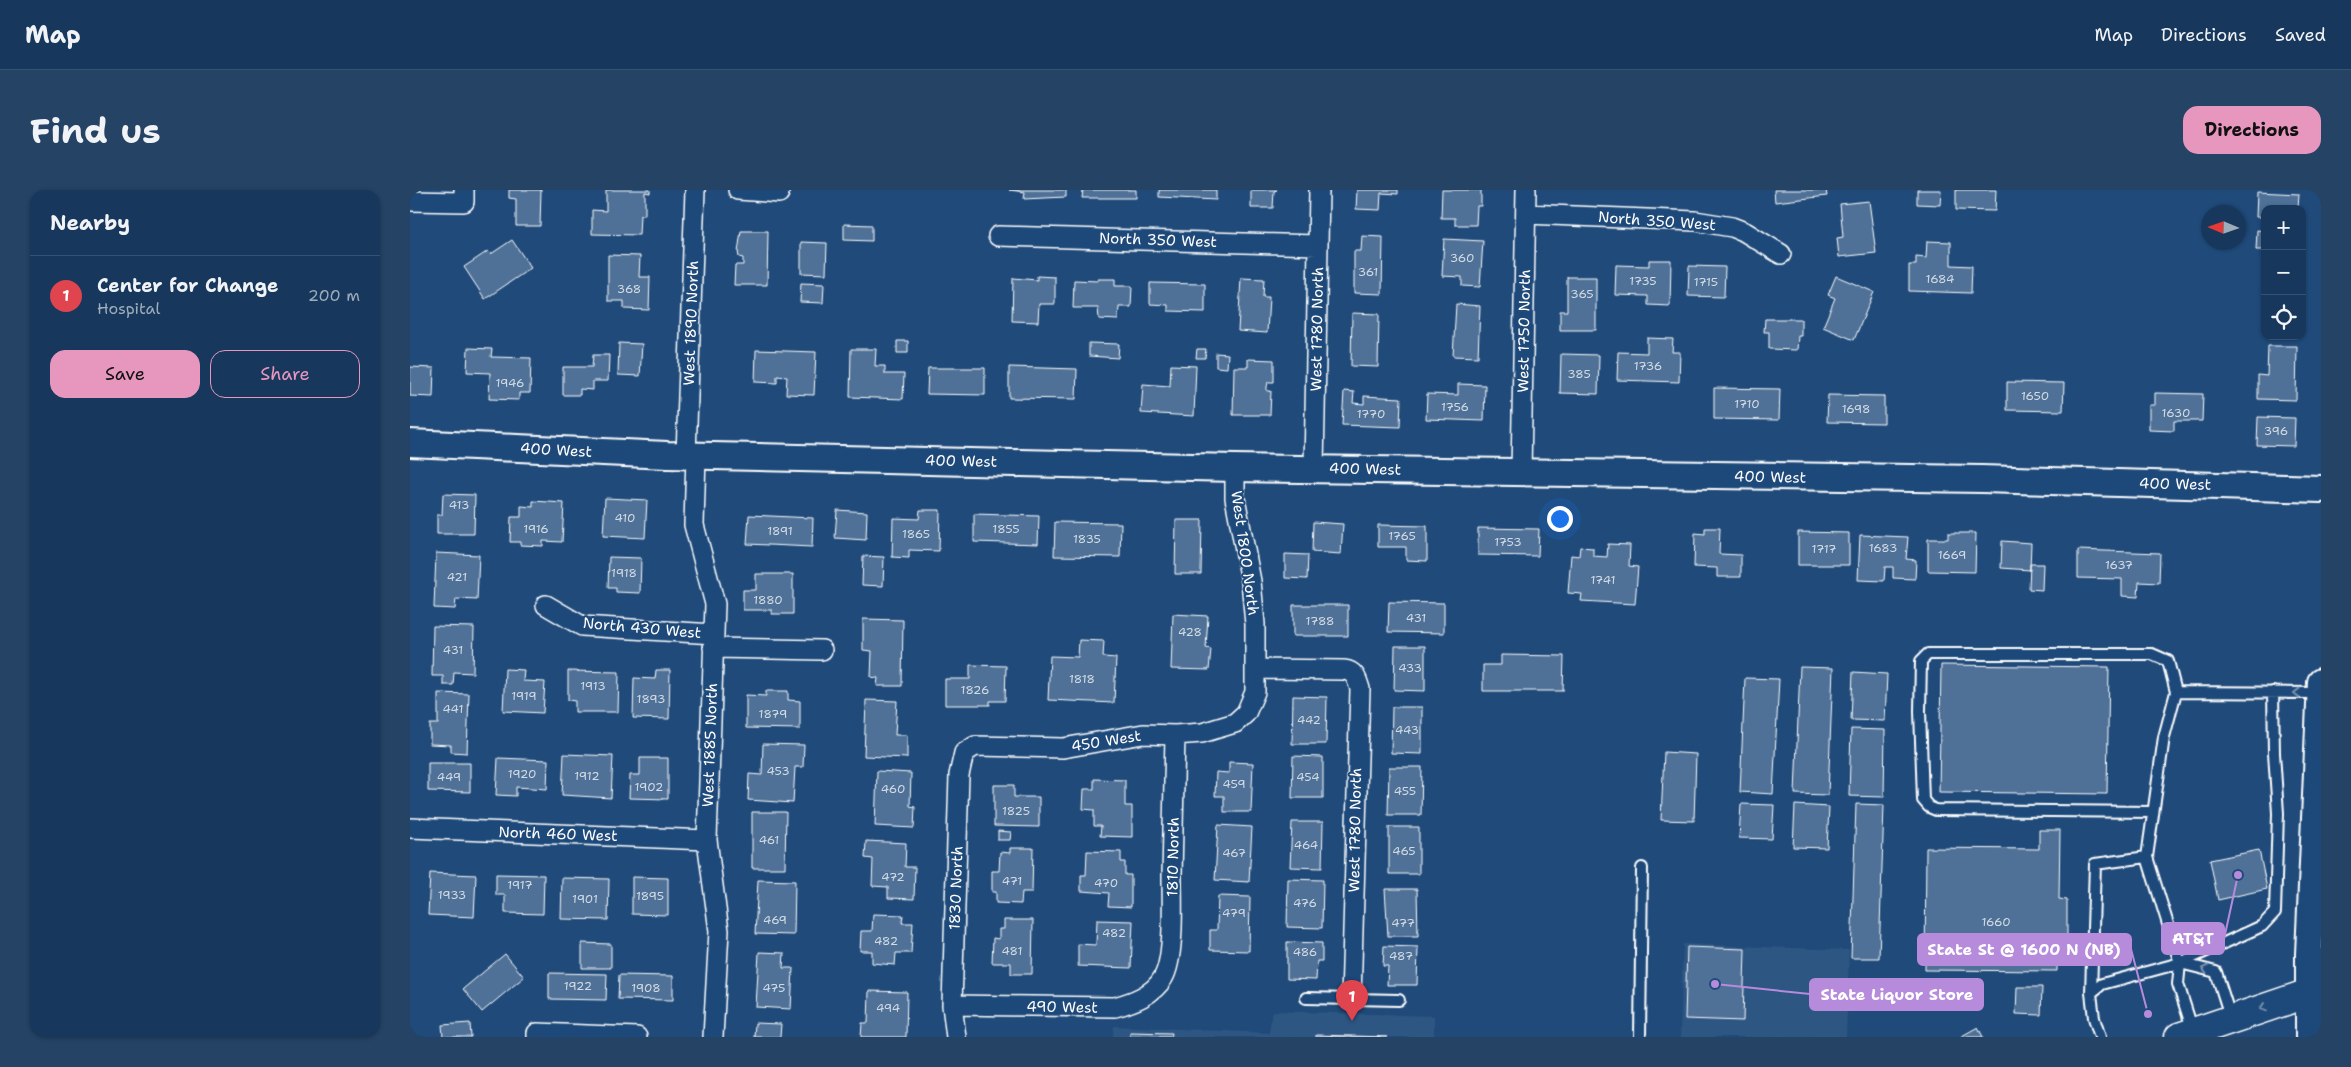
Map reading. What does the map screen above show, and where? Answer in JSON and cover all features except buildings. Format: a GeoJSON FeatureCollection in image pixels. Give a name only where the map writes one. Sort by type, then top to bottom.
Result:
{"type":"FeatureCollection","features":[{"type":"Feature","properties":{"kind":"main road"},"geometry":{"type":"LineString","coordinates":[[2186,1034],[2315,990]]}},
{"type":"Feature","properties":{"kind":"street","name":"West 1890 North"},"geometry":{"type":"LineString","coordinates":[[691,455],[695,190]]}},
{"type":"Feature","properties":{"kind":"street"},"geometry":{"type":"LineString","coordinates":[[738,190],[779,193]]}},
{"type":"Feature","properties":{"kind":"street","name":"West 1780 North"},"geometry":{"type":"LineString","coordinates":[[1314,469],[1319,190]]}},
{"type":"Feature","properties":{"kind":"street","name":"West 1750 North"},"geometry":{"type":"LineString","coordinates":[[1521,472],[1526,190]]}},
{"type":"Feature","properties":{"kind":"street"},"geometry":{"type":"LineString","coordinates":[[410,201],[464,196]]}},
{"type":"Feature","properties":{"kind":"street","name":"North 350 West"},"geometry":{"type":"LineString","coordinates":[[1526,214],[1695,221],[1732,227],[1745,232],[1781,254]]}},
{"type":"Feature","properties":{"kind":"street","name":"North 350 West"},"geometry":{"type":"LineString","coordinates":[[998,236],[1317,245]]}},
{"type":"Feature","properties":{"kind":"street","name":"400 West"},"geometry":{"type":"LineString","coordinates":[[410,443],[691,455],[1235,468],[1982,479],[2321,489]]}},
{"type":"Feature","properties":{"kind":"street","name":"West 1885 North"},"geometry":{"type":"LineString","coordinates":[[691,455],[694,525],[715,604],[707,840],[719,931],[713,1037]]}},
{"type":"Feature","properties":{"kind":"street","name":"West 1800 North"},"geometry":{"type":"LineString","coordinates":[[1235,468],[1235,498],[1250,581],[1255,624],[1255,692],[1246,713],[1236,723]]}},
{"type":"Feature","properties":{"kind":"street","name":"North 430 West"},"geometry":{"type":"LineString","coordinates":[[546,605],[582,626],[714,641],[822,650]]}},
{"type":"Feature","properties":{"kind":"street","name":"West 1780 North"},"geometry":{"type":"LineString","coordinates":[[1255,669],[1344,670],[1353,673],[1360,689],[1351,999]]}},
{"type":"Feature","properties":{"kind":"street"},"geometry":{"type":"LineString","coordinates":[[2309,1037],[2315,990],[2309,954],[2321,682]]}},
{"type":"Feature","properties":{"kind":"street","name":"450 West"},"geometry":{"type":"LineString","coordinates":[[975,746],[1063,748],[1143,734],[1175,735],[1211,732],[1236,723]]}},
{"type":"Feature","properties":{"kind":"street","name":"1810 North"},"geometry":{"type":"LineString","coordinates":[[1163,978],[1169,962],[1172,924],[1175,735]]}},
{"type":"Feature","properties":{"kind":"street","name":"1830 North"},"geometry":{"type":"LineString","coordinates":[[956,1037],[952,1004],[959,775],[964,753],[975,746]]}},
{"type":"Feature","properties":{"kind":"street","name":"North 460 West"},"geometry":{"type":"LineString","coordinates":[[410,828],[707,840]]}},
{"type":"Feature","properties":{"kind":"street","name":"490 West"},"geometry":{"type":"LineString","coordinates":[[952,1004],[1115,1007],[1147,994],[1163,978]]}},
{"type":"Feature","properties":{"kind":"street"},"geometry":{"type":"LineString","coordinates":[[537,1035],[637,1037]]}},
{"type":"Feature","properties":{"kind":"lane"},"geometry":{"type":"LineString","coordinates":[[2153,812],[1936,810],[1929,807],[1923,800],[1920,711],[1921,661],[1928,654],[2152,654],[2168,661],[2176,692],[2164,737],[2147,857],[2180,963],[2178,984],[2186,1034]]}},
{"type":"Feature","properties":{"kind":"lane"},"geometry":{"type":"LineString","coordinates":[[2176,692],[2321,693]]}},
{"type":"Feature","properties":{"kind":"lane"},"geometry":{"type":"LineString","coordinates":[[2091,993],[2102,984],[2180,963],[2262,926],[2275,912],[2278,813],[2274,753],[2273,692]]}},
{"type":"Feature","properties":{"kind":"lane"},"geometry":{"type":"LineString","coordinates":[[2100,1037],[2094,1018],[2091,993],[2095,864],[2147,857]]}},
{"type":"Feature","properties":{"kind":"lane"},"geometry":{"type":"LineString","coordinates":[[1640,1037],[1642,868]]}},
{"type":"Feature","properties":{"kind":"lane"},"geometry":{"type":"LineString","coordinates":[[2180,963],[2216,972],[2231,1019]]}},
{"type":"Feature","properties":{"kind":"lane"},"geometry":{"type":"LineString","coordinates":[[1306,998],[1399,1000]]}},
{"type":"Feature","properties":{"kind":"shaded area"},"geometry":{"type":"Polygon","coordinates":[[[1683,944],[1849,950],[1846,1037],[1680,1037],[1683,944]]]}},
{"type":"Feature","properties":{"kind":"shaded area"},"geometry":{"type":"Polygon","coordinates":[[[1272,1011],[1434,1016],[1434,1037],[1113,1037],[1114,1026],[1269,1033],[1272,1011]]]}},
{"type":"Feature","properties":{"kind":"place","name":"AT&T"},"geometry":{"type":"Point","coordinates":[2238,875]}},
{"type":"Feature","properties":{"kind":"place","name":"State Liquor Store"},"geometry":{"type":"Point","coordinates":[1715,984]}},
{"type":"Feature","properties":{"kind":"place","name":"State St @ 1600 N (NB)"},"geometry":{"type":"Point","coordinates":[2148,1014]}},
{"type":"Feature","properties":{"kind":"place","name":"Center for Change"},"geometry":{"type":"Point","coordinates":[1352,1021]}}]}
